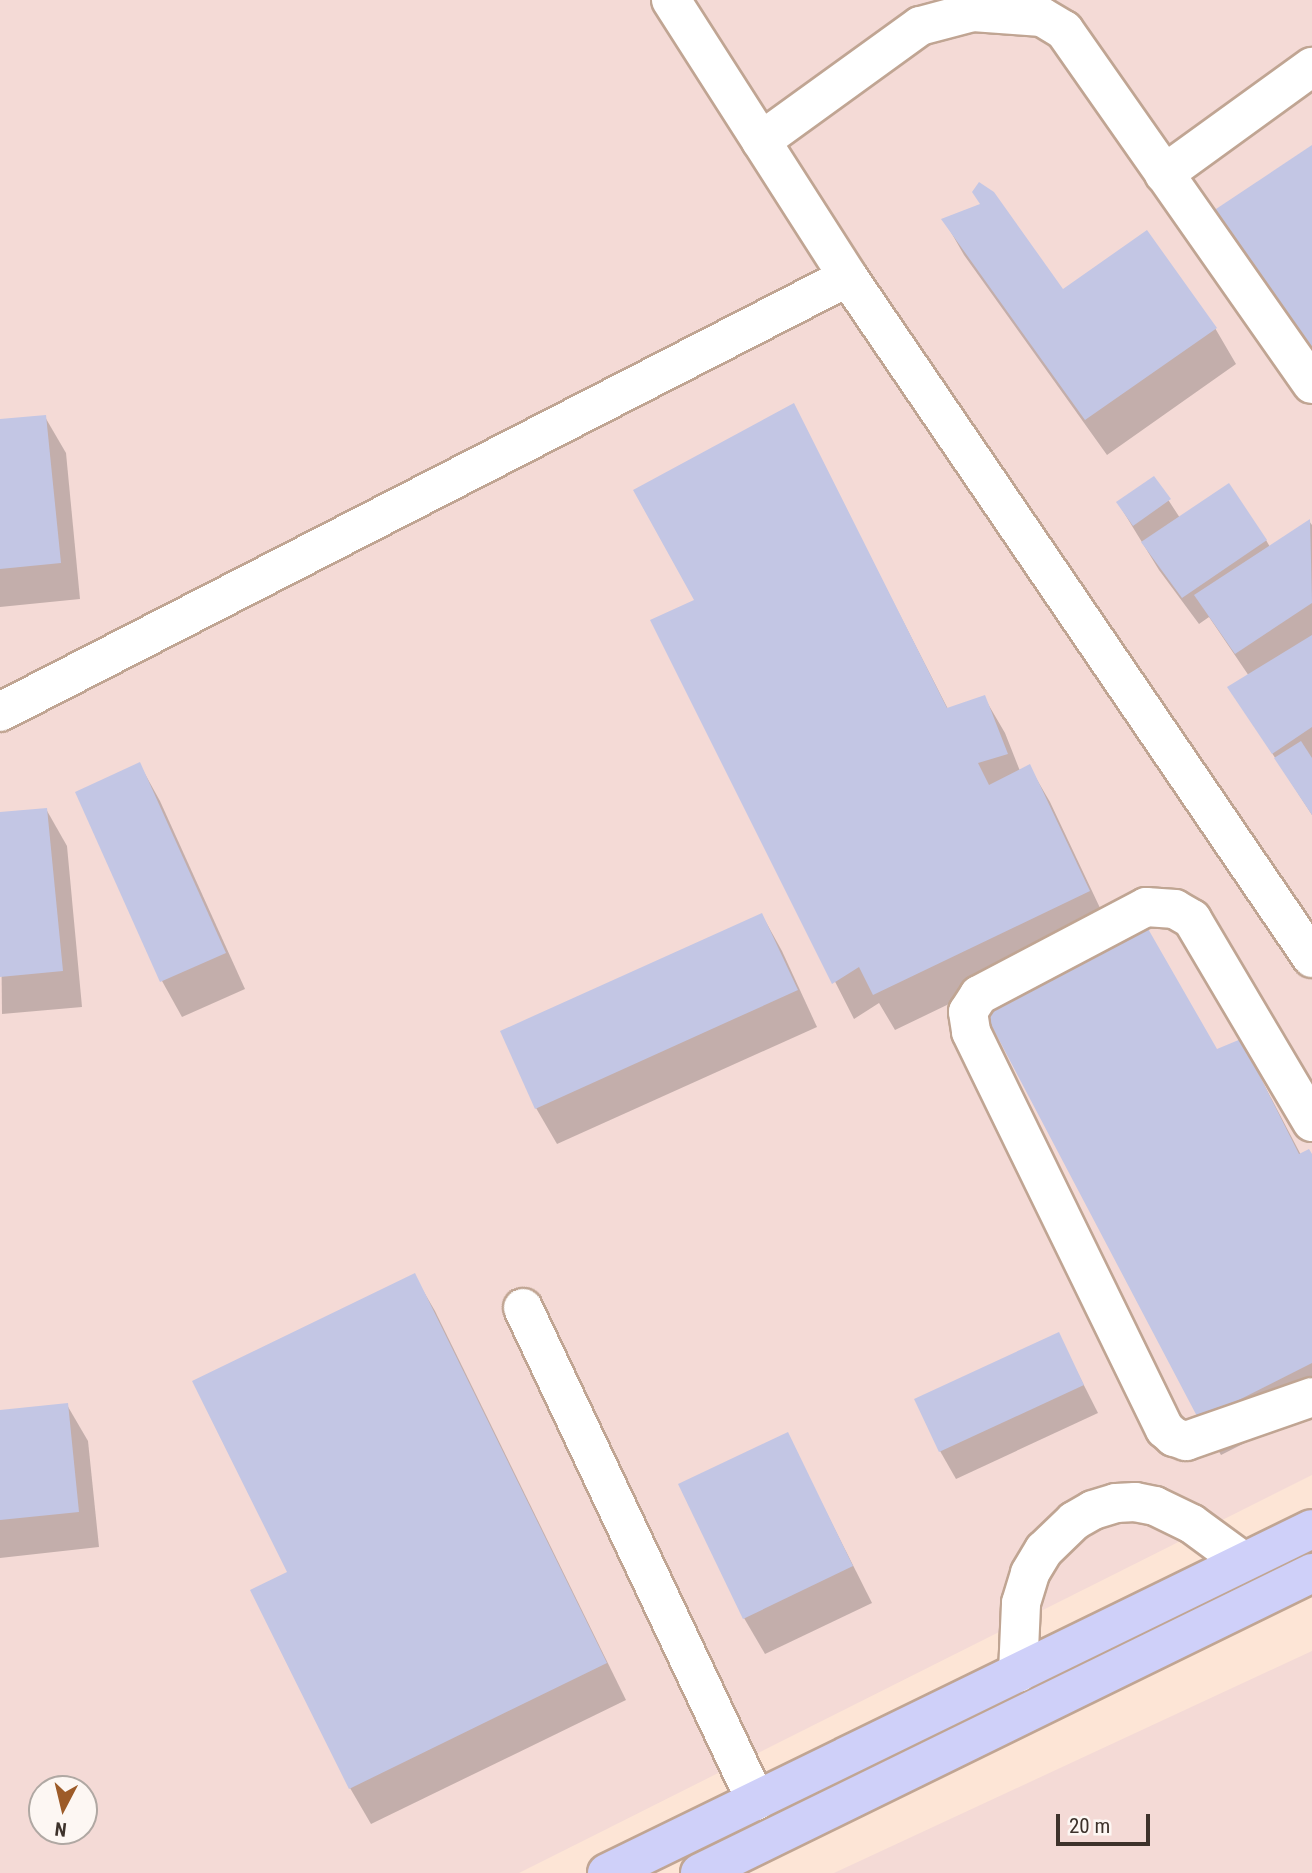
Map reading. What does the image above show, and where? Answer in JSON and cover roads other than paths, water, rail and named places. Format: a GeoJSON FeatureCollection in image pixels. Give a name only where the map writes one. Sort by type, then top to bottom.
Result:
{"type":"FeatureCollection","features":[{"type":"Feature","properties":{"kind":"main road"},"geometry":{"type":"LineString","coordinates":[[607,1873],[1312,1529]]}},
{"type":"Feature","properties":{"kind":"main road"},"geometry":{"type":"LineString","coordinates":[[700,1873],[1312,1573]]}},
{"type":"Feature","properties":{"kind":"lane"},"geometry":{"type":"LineString","coordinates":[[671,0],[848,277],[1312,958]]}},
{"type":"Feature","properties":{"kind":"lane"},"geometry":{"type":"LineString","coordinates":[[761,141],[920,26],[973,12],[1042,17],[1064,30],[1312,384]]}},
{"type":"Feature","properties":{"kind":"lane"},"geometry":{"type":"LineString","coordinates":[[1164,174],[1312,67]]}},
{"type":"Feature","properties":{"kind":"lane"},"geometry":{"type":"LineString","coordinates":[[0,712],[848,277]]}},
{"type":"Feature","properties":{"kind":"lane"},"geometry":{"type":"LineString","coordinates":[[1312,1122],[1192,919],[1175,909],[1146,907],[979,995],[968,1012],[971,1032],[1165,1429],[1174,1437],[1186,1441],[1312,1397]]}},
{"type":"Feature","properties":{"kind":"lane"},"geometry":{"type":"LineString","coordinates":[[523,1308],[756,1801]]}},
{"type":"Feature","properties":{"kind":"lane"},"geometry":{"type":"LineString","coordinates":[[1018,1672],[1021,1603],[1030,1573],[1044,1550],[1074,1521],[1094,1510],[1116,1503],[1135,1502],[1155,1506],[1192,1524],[1244,1562]]}}]}
